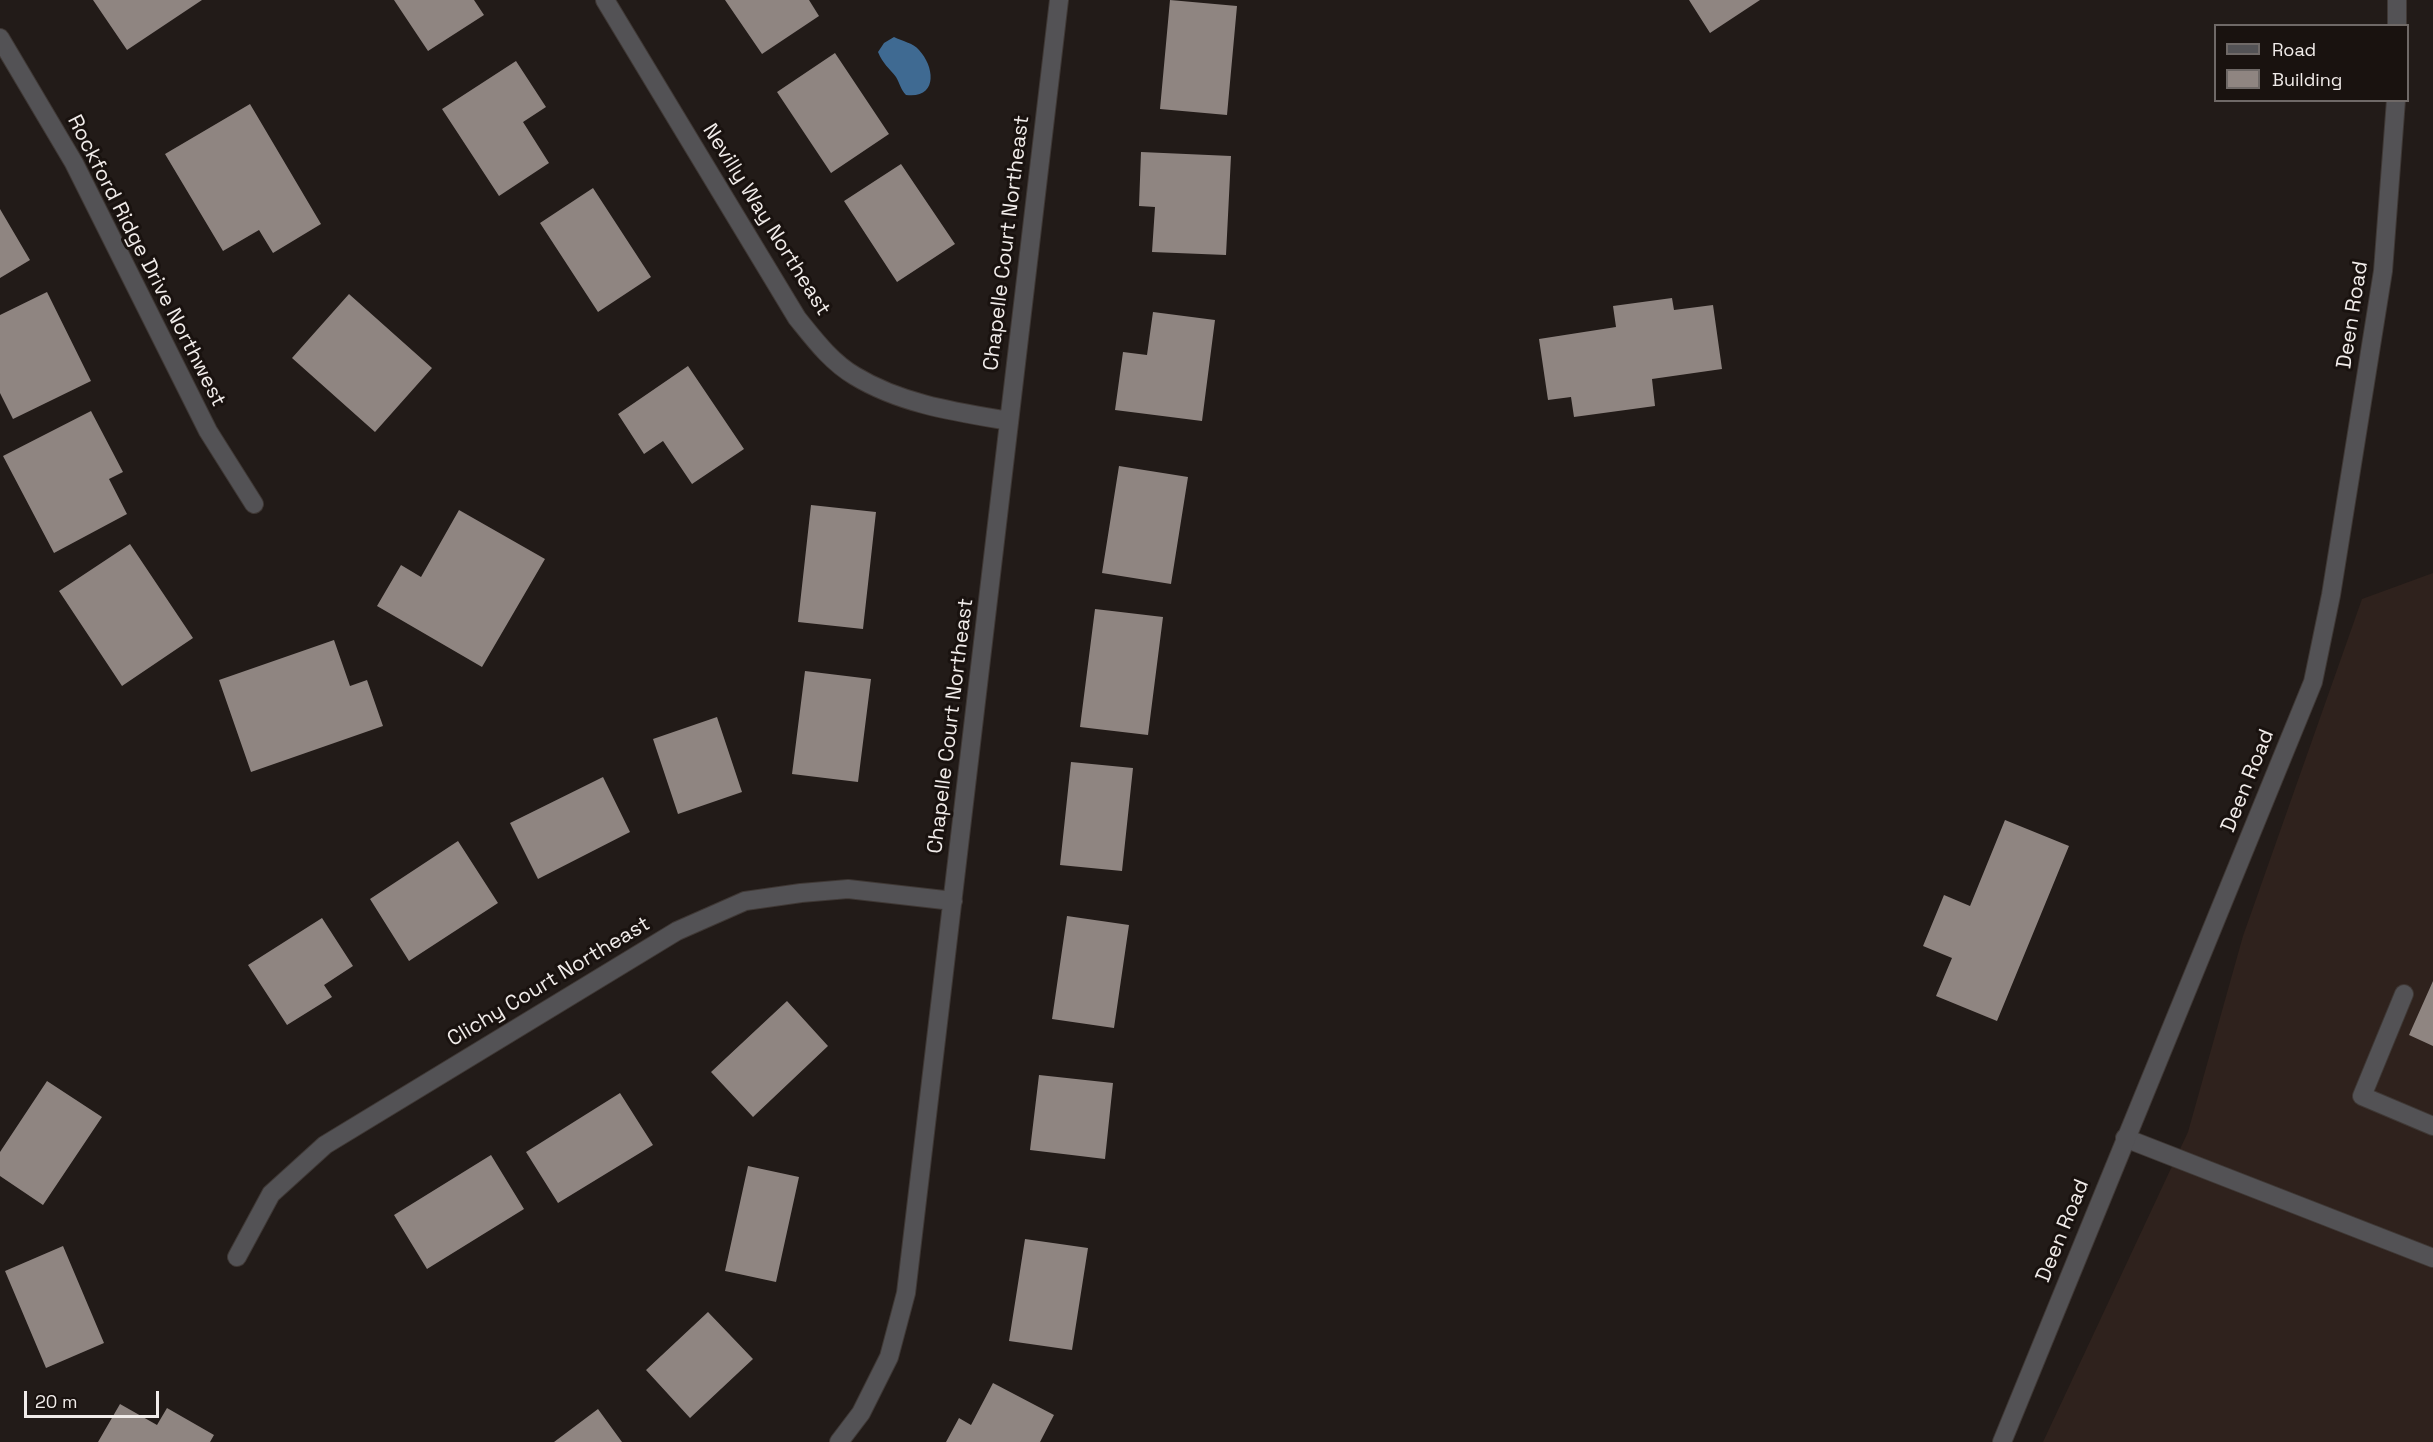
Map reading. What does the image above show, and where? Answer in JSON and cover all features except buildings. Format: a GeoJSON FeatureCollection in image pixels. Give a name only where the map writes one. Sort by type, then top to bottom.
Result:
{"type":"FeatureCollection","features":[{"type":"Feature","properties":{"kind":"street","name":"Nevilly Way Northeast"},"geometry":{"type":"LineString","coordinates":[[605,0],[797,318],[825,352],[854,375],[897,397],[1009,421]]}},
{"type":"Feature","properties":{"kind":"street","name":"Chapelle Court Northeast"},"geometry":{"type":"LineString","coordinates":[[839,1442],[861,1413],[889,1357],[906,1293],[1059,0]]}},
{"type":"Feature","properties":{"kind":"street"},"geometry":{"type":"LineString","coordinates":[[2397,0],[2397,24]]}},
{"type":"Feature","properties":{"kind":"street","name":"Rockford Ridge Drive Northwest"},"geometry":{"type":"LineString","coordinates":[[0,38],[74,163],[208,431],[254,504]]}},
{"type":"Feature","properties":{"kind":"street","name":"Deen Road"},"geometry":{"type":"LineString","coordinates":[[2007,1441],[2126,1138],[2313,682],[2331,595],[2383,271],[2396,102]]}},
{"type":"Feature","properties":{"kind":"street","name":"Clichy Court Northeast"},"geometry":{"type":"LineString","coordinates":[[237,1257],[271,1194],[325,1145],[677,931],[745,901],[801,893],[848,889],[953,901]]}},
{"type":"Feature","properties":{"kind":"street"},"geometry":{"type":"LineString","coordinates":[[2404,994],[2362,1096],[2433,1126]]}},
{"type":"Feature","properties":{"kind":"street"},"geometry":{"type":"LineString","coordinates":[[2126,1138],[2433,1258]]}},
{"type":"Feature","properties":{"kind":"shaded area"},"geometry":{"type":"Polygon","coordinates":[[[2433,573],[2433,1442],[2043,1442],[2188,1132],[2243,936],[2362,599],[2433,573]]]}},
{"type":"Feature","properties":{"kind":"water"},"geometry":{"type":"Polygon","coordinates":[[[894,37],[914,46],[924,57],[928,65],[930,80],[924,92],[906,95],[880,56],[878,52],[884,43],[894,37]]]}}]}
